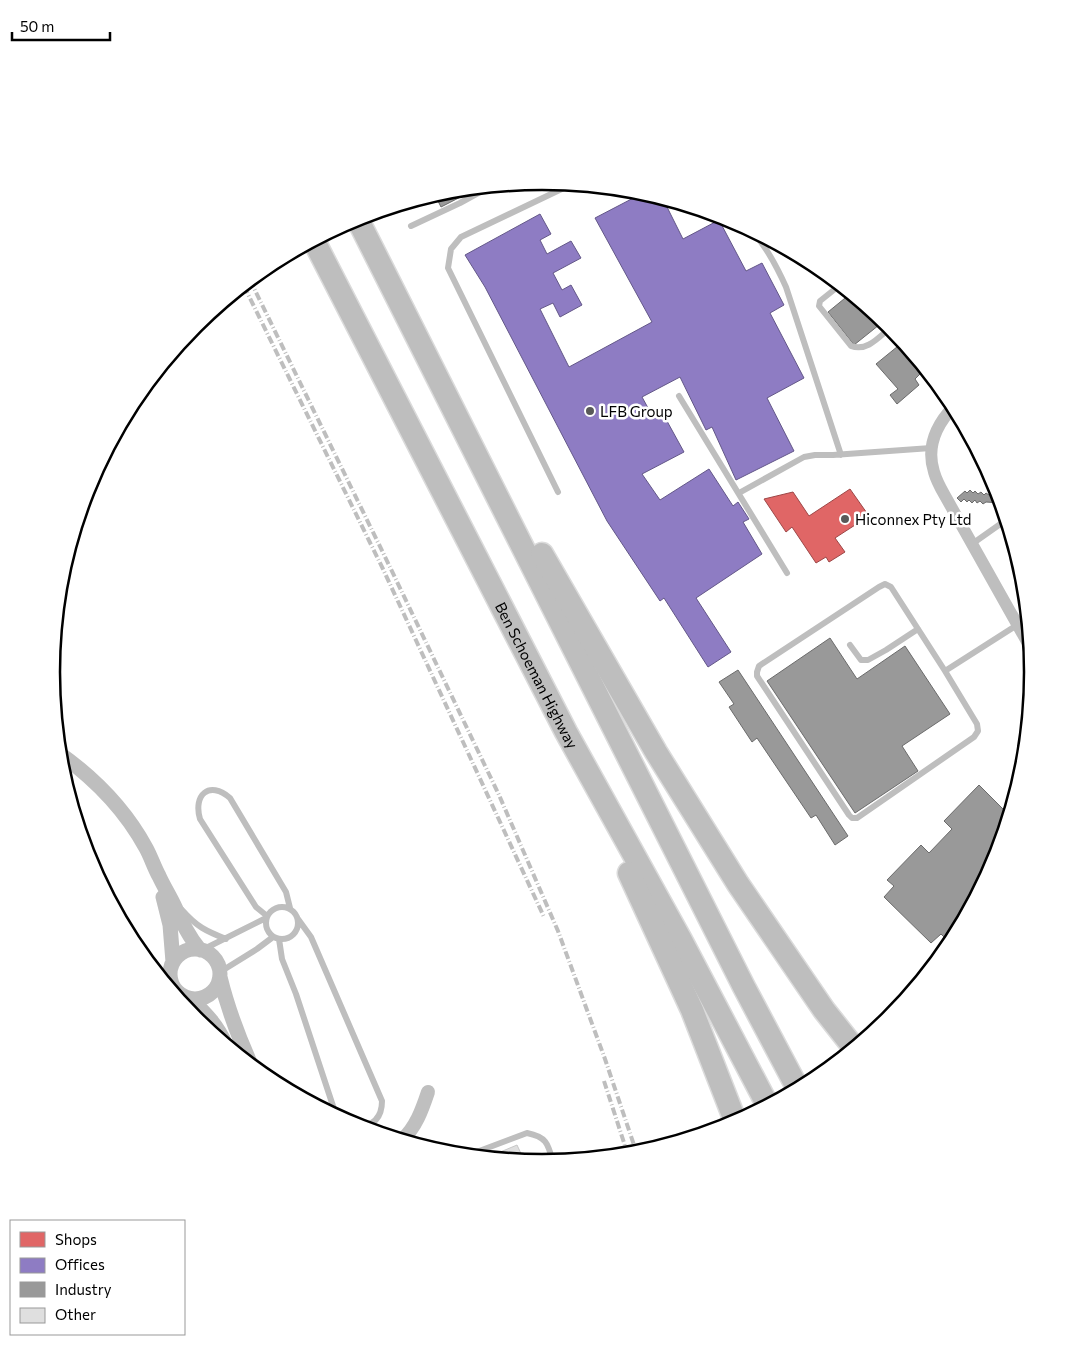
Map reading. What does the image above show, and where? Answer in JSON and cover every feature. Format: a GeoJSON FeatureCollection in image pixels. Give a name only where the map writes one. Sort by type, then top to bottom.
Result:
{"type":"FeatureCollection","features":[{"type":"Feature","properties":{"kind":"highway"},"geometry":{"type":"LineString","coordinates":[[361,226],[520,516],[656,752],[738,884],[824,1010],[850,1043]]}},
{"type":"Feature","properties":{"kind":"highway"},"geometry":{"type":"LineString","coordinates":[[361,226],[713,925],[795,1083]]}},
{"type":"Feature","properties":{"kind":"highway","name":"Ben Schoeman Highway"},"geometry":{"type":"LineString","coordinates":[[317,247],[566,732],[681,940],[765,1100]]}},
{"type":"Feature","properties":{"kind":"highway"},"geometry":{"type":"LineString","coordinates":[[566,732],[692,1010],[733,1115]]}},
{"type":"Feature","properties":{"kind":"highway"},"geometry":{"type":"LineString","coordinates":[[681,940],[723,1043],[754,1106]]}},
{"type":"Feature","properties":{"kind":"street"},"geometry":{"type":"LineString","coordinates":[[948,414],[939,425],[932,441],[931,458],[934,474],[1022,634]]}},
{"type":"Feature","properties":{"kind":"street"},"geometry":{"type":"LineString","coordinates":[[68,760],[116,804],[131,824],[146,848],[158,876],[188,933],[201,950]]}},
{"type":"Feature","properties":{"kind":"street"},"geometry":{"type":"LineString","coordinates":[[158,876],[170,925],[168,970]]}},
{"type":"Feature","properties":{"kind":"street"},"geometry":{"type":"LineString","coordinates":[[168,970],[178,956],[184,951],[192,949],[201,950],[214,959],[218,965],[225,998],[236,1032],[245,1052]]}},
{"type":"Feature","properties":{"kind":"street"},"geometry":{"type":"LineString","coordinates":[[188,998],[199,999],[207,996],[218,985],[220,975]]}},
{"type":"Feature","properties":{"kind":"street"},"geometry":{"type":"LineString","coordinates":[[196,1008],[213,1021],[219,1030]]}},
{"type":"Feature","properties":{"kind":"lane"},"geometry":{"type":"LineString","coordinates":[[556,191],[461,237],[451,249],[448,268],[558,492]]}},
{"type":"Feature","properties":{"kind":"lane"},"geometry":{"type":"LineString","coordinates":[[411,226],[473,196]]}},
{"type":"Feature","properties":{"kind":"lane"},"geometry":{"type":"LineString","coordinates":[[763,245],[775,263],[786,287],[841,455]]}},
{"type":"Feature","properties":{"kind":"lane"},"geometry":{"type":"LineString","coordinates":[[834,289],[820,300],[819,306],[852,346],[866,347],[884,333]]}},
{"type":"Feature","properties":{"kind":"lane"},"geometry":{"type":"LineString","coordinates":[[679,396],[787,573]]}},
{"type":"Feature","properties":{"kind":"lane"},"geometry":{"type":"LineString","coordinates":[[739,493],[804,458],[815,455],[841,455],[932,448]]}},
{"type":"Feature","properties":{"kind":"lane"},"geometry":{"type":"LineString","coordinates":[[972,544],[1000,524]]}},
{"type":"Feature","properties":{"kind":"lane"},"geometry":{"type":"LineString","coordinates":[[885,584],[892,587],[945,671],[977,724],[978,731],[974,737],[857,818],[852,818],[849,815],[757,676],[759,666],[885,584]]}},
{"type":"Feature","properties":{"kind":"lane"},"geometry":{"type":"LineString","coordinates":[[945,671],[1017,625]]}},
{"type":"Feature","properties":{"kind":"lane"},"geometry":{"type":"LineString","coordinates":[[850,645],[861,660],[868,660],[918,629]]}},
{"type":"Feature","properties":{"kind":"lane"},"geometry":{"type":"LineString","coordinates":[[298,919],[297,930],[294,934],[284,939],[276,938],[269,933],[267,917],[256,907],[200,819],[197,810],[198,801],[203,794],[212,790],[222,792],[230,798],[286,892],[290,908],[295,913],[311,937],[382,1101],[382,1111],[378,1118],[371,1123]]}},
{"type":"Feature","properties":{"kind":"lane"},"geometry":{"type":"LineString","coordinates":[[169,894],[197,926],[226,939]]}},
{"type":"Feature","properties":{"kind":"lane"},"geometry":{"type":"LineString","coordinates":[[201,950],[267,917],[274,908],[280,906],[290,908]]}},
{"type":"Feature","properties":{"kind":"lane"},"geometry":{"type":"LineString","coordinates":[[220,975],[276,938]]}},
{"type":"Feature","properties":{"kind":"lane"},"geometry":{"type":"LineString","coordinates":[[276,938],[333,1107]]}},
{"type":"Feature","properties":{"kind":"lane"},"geometry":{"type":"LineString","coordinates":[[481,1150],[527,1133],[538,1135],[545,1140],[551,1154]]}},
{"type":"Feature","properties":{"kind":"building: Shops"},"geometry":{"type":"Polygon","coordinates":[[[850,489],[869,516],[835,538],[845,552],[829,562],[826,557],[816,563],[792,527],[786,532],[764,499],[793,492],[809,516],[850,489]]]}},
{"type":"Feature","properties":{"kind":"building: Offices"},"geometry":{"type":"Polygon","coordinates":[[[631,199],[667,207],[683,239],[714,223],[722,225],[746,271],[762,263],[784,305],[770,313],[804,378],[767,398],[794,451],[736,480],[712,427],[706,430],[680,377],[642,397],[653,417],[662,412],[684,452],[642,474],[660,500],[709,469],[733,506],[738,502],[749,519],[743,522],[762,554],[696,598],[731,652],[708,667],[664,598],[660,601],[607,521],[485,287],[465,255],[540,214],[551,234],[540,240],[547,254],[571,241],[581,258],[553,273],[562,290],[571,285],[582,305],[560,317],[553,303],[540,309],[569,367],[652,322],[595,218],[631,199]]]}},
{"type":"Feature","properties":{"kind":"building: Industry"},"geometry":{"type":"Polygon","coordinates":[[[458,198],[441,207],[439,202],[458,198]]]}},
{"type":"Feature","properties":{"kind":"building: Industry"},"geometry":{"type":"Polygon","coordinates":[[[845,298],[877,326],[854,345],[828,312],[845,298]]]}},
{"type":"Feature","properties":{"kind":"building: Industry"},"geometry":{"type":"Polygon","coordinates":[[[897,347],[920,374],[915,379],[919,385],[897,404],[890,395],[898,389],[876,364],[897,347]]]}},
{"type":"Feature","properties":{"kind":"building: Industry"},"geometry":{"type":"Polygon","coordinates":[[[970,490],[978,494],[981,492],[984,495],[986,493],[989,495],[992,502],[983,504],[980,501],[977,503],[975,500],[972,503],[964,499],[961,502],[957,498],[965,491],[967,493],[970,490]]]}},
{"type":"Feature","properties":{"kind":"building: Industry"},"geometry":{"type":"Polygon","coordinates":[[[830,638],[857,679],[905,646],[950,714],[902,746],[918,771],[855,813],[767,681],[830,638]]]}},
{"type":"Feature","properties":{"kind":"building: Industry"},"geometry":{"type":"Polygon","coordinates":[[[738,670],[848,836],[835,845],[816,815],[811,818],[757,738],[752,742],[729,707],[734,704],[719,682],[738,670]]]}},
{"type":"Feature","properties":{"kind":"building: Industry"},"geometry":{"type":"Polygon","coordinates":[[[979,785],[1004,810],[987,857],[959,914],[945,938],[941,934],[931,943],[884,897],[894,886],[887,880],[921,845],[929,853],[952,829],[944,821],[979,785]]]}},
{"type":"Feature","properties":{"kind":"building: Other"},"geometry":{"type":"Polygon","coordinates":[[[517,1145],[521,1153],[510,1153],[500,1152],[517,1145]]]}},
{"type":"Feature","properties":{"kind":"waterway"},"geometry":{"type":"LineString","coordinates":[[407,1135],[421,1112],[428,1092]]}},
{"type":"Feature","properties":{"kind":"railway"},"geometry":{"type":"LineString","coordinates":[[253,287],[499,795],[558,931],[634,1145]]}},
{"type":"Feature","properties":{"kind":"railway"},"geometry":{"type":"LineString","coordinates":[[247,292],[383,569],[544,917]]}},
{"type":"Feature","properties":{"kind":"railway"},"geometry":{"type":"LineString","coordinates":[[604,1081],[625,1147]]}},
{"type":"Feature","properties":{"kind":"place","name":"LFB Group"},"geometry":{"type":"Point","coordinates":[590,411]}},
{"type":"Feature","properties":{"kind":"place","name":"Hiconnex Pty Ltd"},"geometry":{"type":"Point","coordinates":[845,519]}}]}
